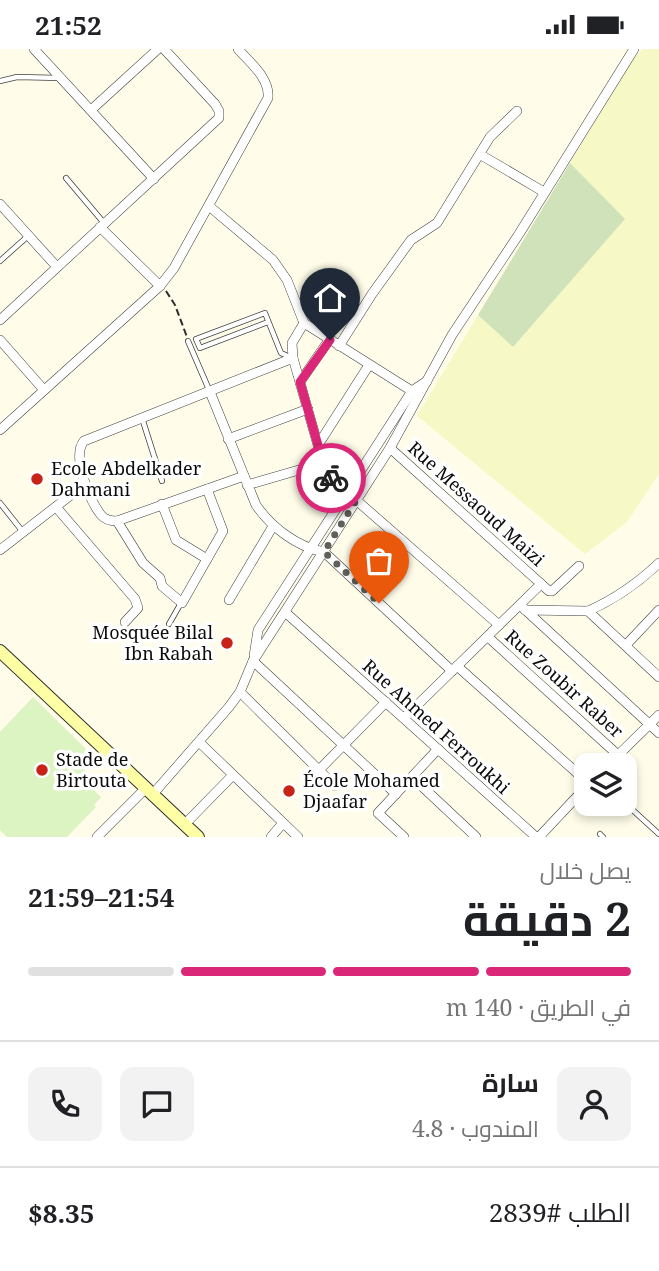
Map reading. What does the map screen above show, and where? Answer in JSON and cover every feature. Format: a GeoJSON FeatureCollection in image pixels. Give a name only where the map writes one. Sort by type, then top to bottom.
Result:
{"type":"FeatureCollection","features":[{"type":"Feature","properties":{"kind":"main road"},"geometry":{"type":"LineString","coordinates":[[0,651],[198,837]]}},
{"type":"Feature","properties":{"kind":"street"},"geometry":{"type":"LineString","coordinates":[[34,49],[154,179]]}},
{"type":"Feature","properties":{"kind":"street"},"geometry":{"type":"LineString","coordinates":[[91,110],[158,49]]}},
{"type":"Feature","properties":{"kind":"street"},"geometry":{"type":"LineString","coordinates":[[0,320],[219,118],[215,104],[164,49]]}},
{"type":"Feature","properties":{"kind":"street"},"geometry":{"type":"LineString","coordinates":[[0,430],[160,286],[174,268],[268,98],[269,90],[264,78],[238,49]]}},
{"type":"Feature","properties":{"kind":"street"},"geometry":{"type":"LineString","coordinates":[[253,661],[258,631],[348,492],[416,393],[429,380],[452,335],[544,192],[629,51]]}},
{"type":"Feature","properties":{"kind":"street"},"geometry":{"type":"LineString","coordinates":[[339,346],[411,240],[437,223],[490,138],[517,111]]}},
{"type":"Feature","properties":{"kind":"street"},"geometry":{"type":"LineString","coordinates":[[481,155],[544,192]]}},
{"type":"Feature","properties":{"kind":"street"},"geometry":{"type":"LineString","coordinates":[[0,204],[57,267]]}},
{"type":"Feature","properties":{"kind":"street"},"geometry":{"type":"LineString","coordinates":[[209,206],[273,260],[287,280],[304,323],[416,393]]}},
{"type":"Feature","properties":{"kind":"street"},"geometry":{"type":"LineString","coordinates":[[103,225],[160,286]]}},
{"type":"Feature","properties":{"kind":"street"},"geometry":{"type":"LineString","coordinates":[[304,323],[292,342],[293,358],[323,463],[331,478],[499,625]]}},
{"type":"Feature","properties":{"kind":"street"},"geometry":{"type":"LineString","coordinates":[[0,340],[44,390]]}},
{"type":"Feature","properties":{"kind":"street"},"geometry":{"type":"LineString","coordinates":[[300,382],[330,340]]}},
{"type":"Feature","properties":{"kind":"street"},"geometry":{"type":"LineString","coordinates":[[293,358],[81,444],[79,452],[85,485],[102,515],[111,521],[117,521],[207,489],[323,463]]}},
{"type":"Feature","properties":{"kind":"street"},"geometry":{"type":"LineString","coordinates":[[318,445],[369,365]]}},
{"type":"Feature","properties":{"kind":"street"},"geometry":{"type":"LineString","coordinates":[[209,392],[256,505],[273,526],[311,549],[324,552],[454,669],[574,771]]}},
{"type":"Feature","properties":{"kind":"street"},"geometry":{"type":"LineString","coordinates":[[97,837],[200,743],[240,692],[253,661],[390,448],[416,393]]}},
{"type":"Feature","properties":{"kind":"street"},"geometry":{"type":"LineString","coordinates":[[228,439],[308,409]]}},
{"type":"Feature","properties":{"kind":"street","name":"Rue Messaoud Maizi"},"geometry":{"type":"LineString","coordinates":[[390,448],[541,584]]}},
{"type":"Feature","properties":{"kind":"street"},"geometry":{"type":"LineString","coordinates":[[0,550],[85,485]]}},
{"type":"Feature","properties":{"kind":"street"},"geometry":{"type":"LineString","coordinates":[[117,521],[143,563],[181,603],[223,531],[207,489]]}},
{"type":"Feature","properties":{"kind":"street"},"geometry":{"type":"LineString","coordinates":[[162,504],[176,540],[207,559]]}},
{"type":"Feature","properties":{"kind":"street"},"geometry":{"type":"LineString","coordinates":[[56,507],[135,599],[137,611],[125,622]]}},
{"type":"Feature","properties":{"kind":"street"},"geometry":{"type":"LineString","coordinates":[[229,600],[273,526]]}},
{"type":"Feature","properties":{"kind":"street"},"geometry":{"type":"LineString","coordinates":[[522,608],[588,611],[649,573],[659,563]]}},
{"type":"Feature","properties":{"kind":"street"},"geometry":{"type":"LineString","coordinates":[[404,718],[499,625],[522,608],[541,584],[550,592],[579,566]]}},
{"type":"Feature","properties":{"kind":"street"},"geometry":{"type":"LineString","coordinates":[[522,608],[659,733]]}},
{"type":"Feature","properties":{"kind":"street"},"geometry":{"type":"LineString","coordinates":[[626,645],[659,610]]}},
{"type":"Feature","properties":{"kind":"street"},"geometry":{"type":"LineString","coordinates":[[588,611],[659,677]]}},
{"type":"Feature","properties":{"kind":"street","name":"Rue Ahmed Ferroukhi"},"geometry":{"type":"LineString","coordinates":[[285,612],[538,837]]}},
{"type":"Feature","properties":{"kind":"street","name":"Rue Zoubir Raber"},"geometry":{"type":"LineString","coordinates":[[488,637],[616,753]]}},
{"type":"Feature","properties":{"kind":"street"},"geometry":{"type":"LineString","coordinates":[[253,661],[396,795]]}},
{"type":"Feature","properties":{"kind":"street"},"geometry":{"type":"LineString","coordinates":[[240,692],[335,786]]}},
{"type":"Feature","properties":{"kind":"street"},"geometry":{"type":"LineString","coordinates":[[319,770],[386,702]]}},
{"type":"Feature","properties":{"kind":"street"},"geometry":{"type":"LineString","coordinates":[[620,753],[659,715]]}},
{"type":"Feature","properties":{"kind":"street"},"geometry":{"type":"LineString","coordinates":[[200,743],[298,837]]}},
{"type":"Feature","properties":{"kind":"street"},"geometry":{"type":"LineString","coordinates":[[404,837],[378,813],[438,749]]}},
{"type":"Feature","properties":{"kind":"street"},"geometry":{"type":"LineString","coordinates":[[185,824],[233,775]]}},
{"type":"Feature","properties":{"kind":"street"},"geometry":{"type":"LineString","coordinates":[[412,777],[476,837]]}},
{"type":"Feature","properties":{"kind":"street"},"geometry":{"type":"LineString","coordinates":[[538,837],[574,800]]}},
{"type":"Feature","properties":{"kind":"street"},"geometry":{"type":"LineString","coordinates":[[271,837],[284,823]]}},
{"type":"Feature","properties":{"kind":"lane"},"geometry":{"type":"LineString","coordinates":[[0,81],[17,77],[62,78]]}},
{"type":"Feature","properties":{"kind":"lane"},"geometry":{"type":"LineString","coordinates":[[66,178],[103,225]]}},
{"type":"Feature","properties":{"kind":"lane"},"geometry":{"type":"LineString","coordinates":[[0,261],[28,235]]}},
{"type":"Feature","properties":{"kind":"lane"},"geometry":{"type":"LineString","coordinates":[[268,322],[200,348],[196,339],[265,313],[281,353],[293,358]]}},
{"type":"Feature","properties":{"kind":"lane"},"geometry":{"type":"LineString","coordinates":[[188,341],[209,392]]}},
{"type":"Feature","properties":{"kind":"lane"},"geometry":{"type":"LineString","coordinates":[[142,418],[162,481]]}},
{"type":"Feature","properties":{"kind":"lane"},"geometry":{"type":"LineString","coordinates":[[0,503],[23,532]]}},
{"type":"Feature","properties":{"kind":"lane"},"geometry":{"type":"LineString","coordinates":[[169,624],[181,603]]}},
{"type":"Feature","properties":{"kind":"lane"},"geometry":{"type":"LineString","coordinates":[[637,814],[659,834]]}},
{"type":"Feature","properties":{"kind":"path"},"geometry":{"type":"LineString","coordinates":[[160,286],[174,305],[188,341]]}},
{"type":"Feature","properties":{"kind":"green space"},"geometry":{"type":"Polygon","coordinates":[[[643,49],[659,49],[659,474],[627,522],[585,554],[417,416],[478,315],[513,347],[624,219],[570,163],[631,61],[643,49]]]}},
{"type":"Feature","properties":{"kind":"green space"},"geometry":{"type":"Polygon","coordinates":[[[570,163],[625,219],[513,347],[478,315],[570,163]]]}},
{"type":"Feature","properties":{"kind":"green space","name":"Stade de Birtouta"},"geometry":{"type":"Polygon","coordinates":[[[33,697],[90,753],[79,765],[90,775],[88,778],[91,781],[88,785],[101,797],[94,805],[96,807],[67,837],[7,837],[0,830],[0,732],[33,697]]]}},
{"type":"Feature","properties":{"kind":"way so far"},"geometry":{"type":"LineString","coordinates":[[331,478],[357,499],[324,552],[379,603]]}},
{"type":"Feature","properties":{"kind":"place","name":"Ecole Abdelkader Dahmani"},"geometry":{"type":"Point","coordinates":[37,479]}},
{"type":"Feature","properties":{"kind":"place","name":"Mosquée Bilal Ibn Rabah"},"geometry":{"type":"Point","coordinates":[227,643]}},
{"type":"Feature","properties":{"kind":"place","name":"Stade de Birtouta"},"geometry":{"type":"Point","coordinates":[42,770]}},
{"type":"Feature","properties":{"kind":"place","name":"École Mohamed Djaafar"},"geometry":{"type":"Point","coordinates":[289,791]}},
{"type":"Feature","properties":{"kind":"route"},"geometry":{"type":"LineString","coordinates":[[330,340],[300,382],[323,463],[331,478]]}}]}
